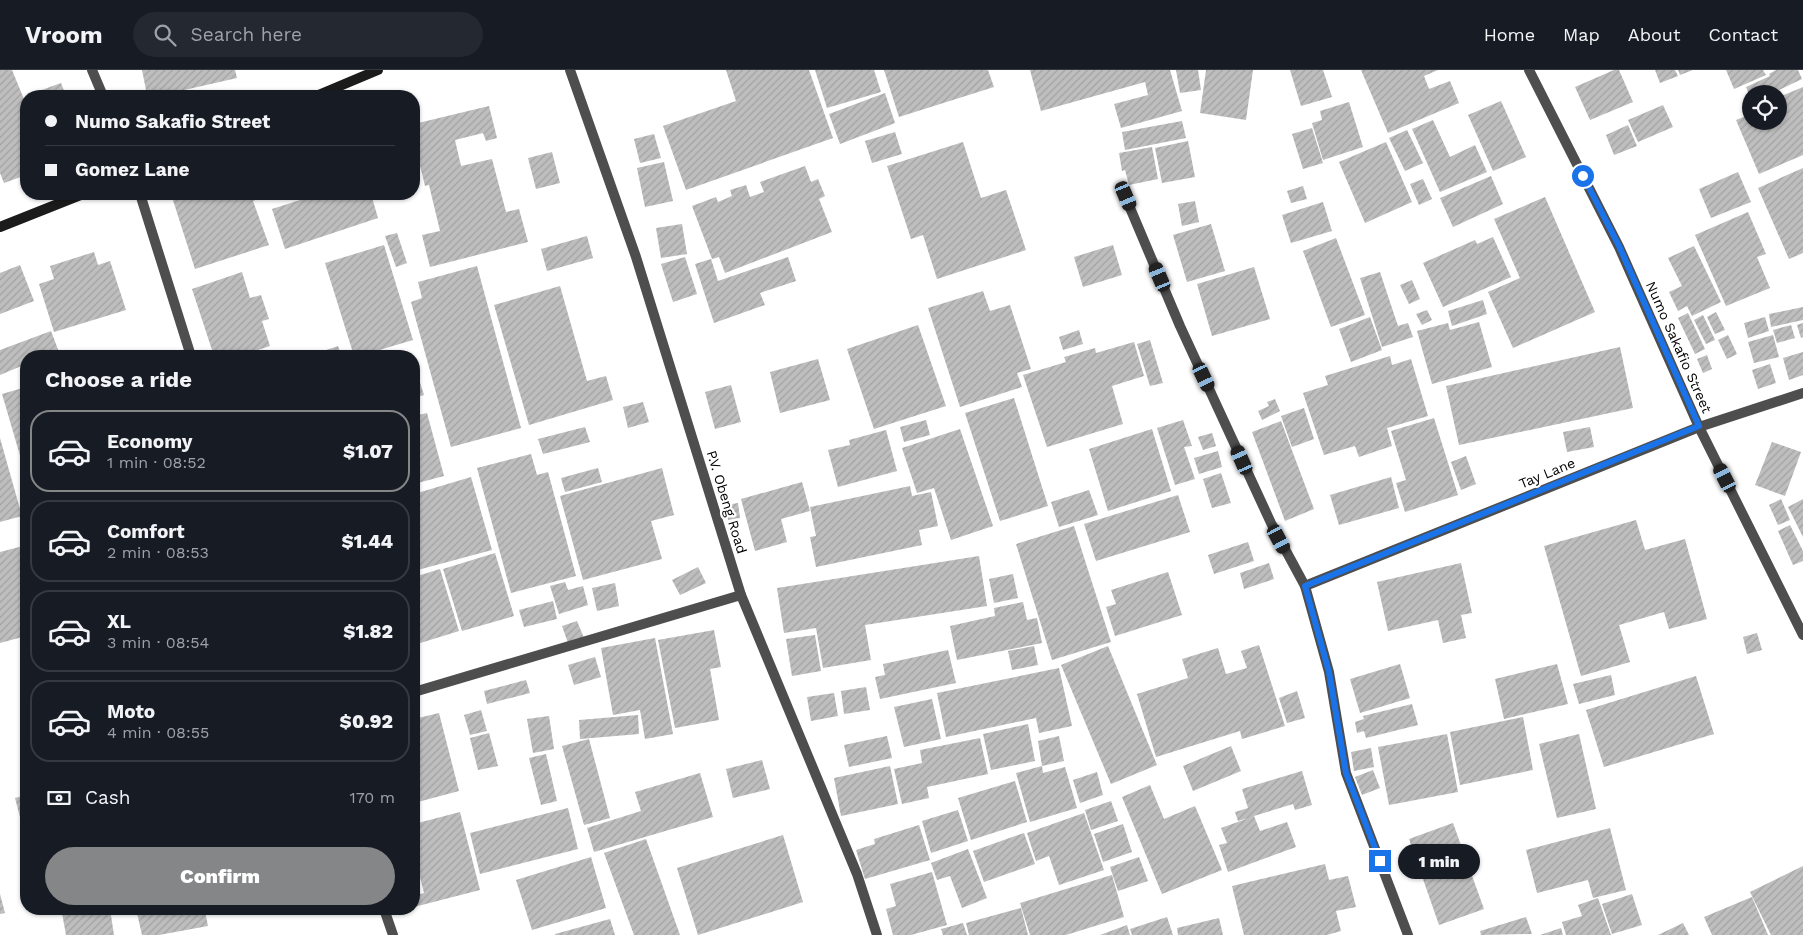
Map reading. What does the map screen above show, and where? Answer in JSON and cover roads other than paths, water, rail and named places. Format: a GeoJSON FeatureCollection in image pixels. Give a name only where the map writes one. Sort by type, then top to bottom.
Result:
{"type":"FeatureCollection","features":[{"type":"Feature","properties":{"kind":"main road"},"geometry":{"type":"LineString","coordinates":[[330,90],[378,70]]}},
{"type":"Feature","properties":{"kind":"main road"},"geometry":{"type":"LineString","coordinates":[[0,227],[68,200]]}},
{"type":"Feature","properties":{"kind":"street"},"geometry":{"type":"LineString","coordinates":[[92,70],[100,90]]}},
{"type":"Feature","properties":{"kind":"street","name":"P.V. Obeng Road"},"geometry":{"type":"LineString","coordinates":[[570,70],[636,257],[741,595],[858,874],[877,935]]}},
{"type":"Feature","properties":{"kind":"street","name":"Numo Sakafio Street"},"geometry":{"type":"LineString","coordinates":[[1529,70],[1619,246],[1699,426],[1803,635]]}},
{"type":"Feature","properties":{"kind":"street"},"geometry":{"type":"LineString","coordinates":[[1126,196],[1180,326],[1271,523],[1305,586],[1329,672],[1346,773],[1408,935]]}},
{"type":"Feature","properties":{"kind":"street"},"geometry":{"type":"LineString","coordinates":[[142,200],[190,350]]}},
{"type":"Feature","properties":{"kind":"street","name":"Tay Lane"},"geometry":{"type":"LineString","coordinates":[[1305,586],[1699,426],[1803,392]]}},
{"type":"Feature","properties":{"kind":"street"},"geometry":{"type":"LineString","coordinates":[[420,690],[741,595]]}},
{"type":"Feature","properties":{"kind":"street"},"geometry":{"type":"LineString","coordinates":[[386,915],[393,935]]}}]}
